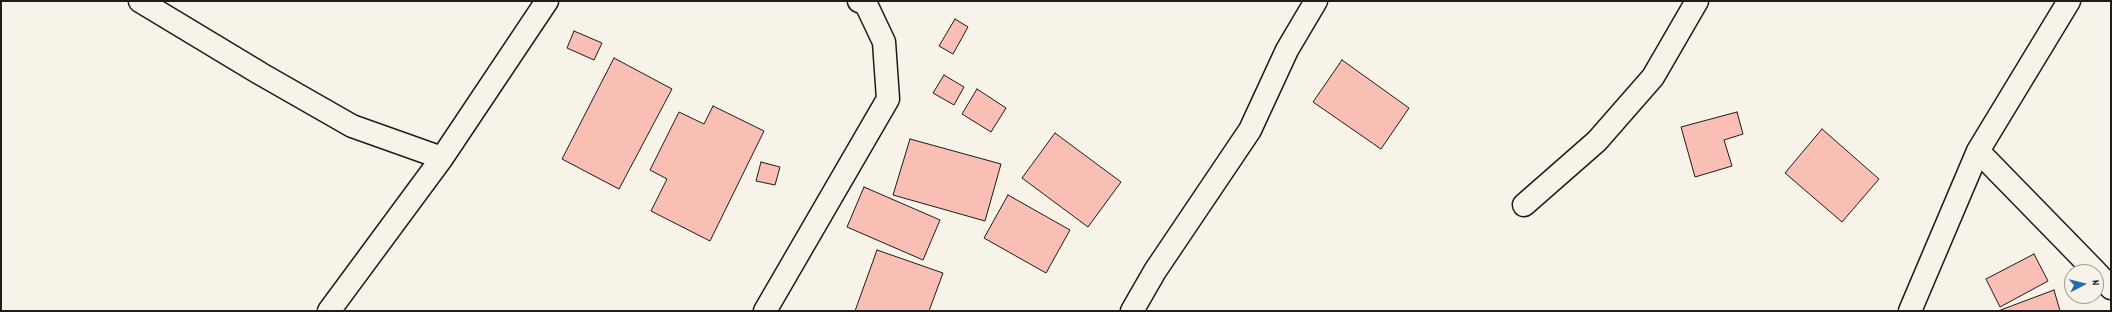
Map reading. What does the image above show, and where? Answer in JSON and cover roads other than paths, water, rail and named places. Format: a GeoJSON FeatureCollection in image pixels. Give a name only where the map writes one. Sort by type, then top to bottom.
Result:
{"type":"FeatureCollection","features":[{"type":"Feature","properties":{"kind":"street"},"geometry":{"type":"LineString","coordinates":[[140,1],[261,74],[352,126],[442,158]]}},
{"type":"Feature","properties":{"kind":"street"},"geometry":{"type":"LineString","coordinates":[[329,311],[442,158],[547,1]]}},
{"type":"Feature","properties":{"kind":"street"},"geometry":{"type":"LineString","coordinates":[[765,311],[888,99],[884,42],[866,4],[859,1]]}},
{"type":"Feature","properties":{"kind":"street"},"geometry":{"type":"LineString","coordinates":[[1132,311],[1155,271],[1250,130],[1287,50],[1316,1]]}},
{"type":"Feature","properties":{"kind":"street"},"geometry":{"type":"LineString","coordinates":[[1524,205],[1597,141],[1653,77],[1697,1]]}},
{"type":"Feature","properties":{"kind":"street"},"geometry":{"type":"LineString","coordinates":[[1910,311],[1978,151],[2069,1]]}},
{"type":"Feature","properties":{"kind":"street"},"geometry":{"type":"LineString","coordinates":[[1978,151],[2088,264]]}},
{"type":"Feature","properties":{"kind":"street"},"geometry":{"type":"LineString","coordinates":[[2104,281],[2111,288]]}}]}
